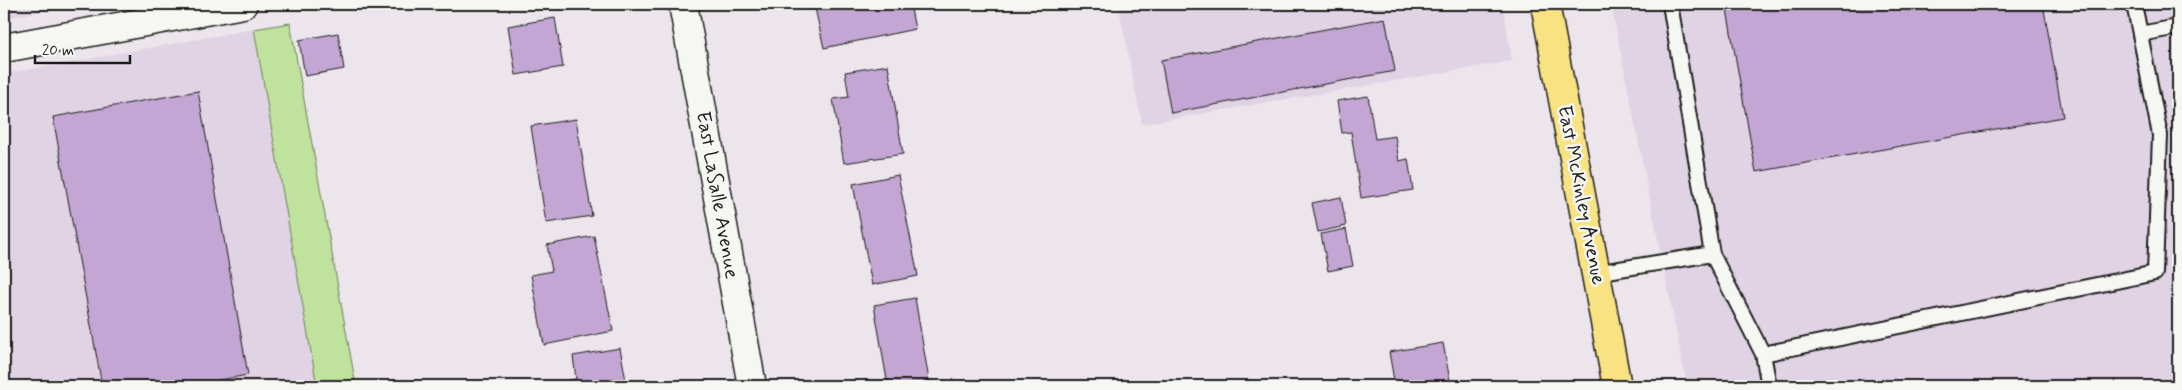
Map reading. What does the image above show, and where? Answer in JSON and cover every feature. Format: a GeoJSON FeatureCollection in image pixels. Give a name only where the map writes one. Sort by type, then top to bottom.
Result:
{"type":"FeatureCollection","features":[{"type":"Feature","properties":{"kind":"main road","name":"East McKinley Avenue"},"geometry":{"type":"LineString","coordinates":[[1545,4],[1616,386]]}},
{"type":"Feature","properties":{"kind":"street"},"geometry":{"type":"LineString","coordinates":[[4,48],[243,4]]}},
{"type":"Feature","properties":{"kind":"street","name":"East LaSalle Avenue"},"geometry":{"type":"LineString","coordinates":[[682,4],[752,386]]}},
{"type":"Feature","properties":{"kind":"lane"},"geometry":{"type":"LineString","coordinates":[[1670,4],[1712,254],[1764,354],[1769,386]]}},
{"type":"Feature","properties":{"kind":"lane"},"geometry":{"type":"LineString","coordinates":[[1764,354],[2155,273],[2160,135],[2134,4]]}},
{"type":"Feature","properties":{"kind":"lane"},"geometry":{"type":"LineString","coordinates":[[2140,34],[2178,27]]}},
{"type":"Feature","properties":{"kind":"lane"},"geometry":{"type":"LineString","coordinates":[[1595,273],[1712,254]]}},
{"type":"Feature","properties":{"kind":"shaded area"},"geometry":{"type":"Polygon","coordinates":[[[4,4],[80,4],[4,18],[4,4]]]}},
{"type":"Feature","properties":{"kind":"shaded area"},"geometry":{"type":"Polygon","coordinates":[[[1118,4],[1503,4],[1512,61],[1142,124],[1118,4]]]}},
{"type":"Feature","properties":{"kind":"shaded area"},"geometry":{"type":"Polygon","coordinates":[[[1611,4],[2178,4],[2178,386],[1687,386],[1611,4]]]}},
{"type":"Feature","properties":{"kind":"shaded area"},"geometry":{"type":"Polygon","coordinates":[[[254,29],[317,386],[4,386],[4,74],[254,29]]]}},
{"type":"Feature","properties":{"kind":"green space"},"geometry":{"type":"Polygon","coordinates":[[[290,23],[356,386],[317,386],[254,29],[290,23]]]}},
{"type":"Feature","properties":{"kind":"building"},"geometry":{"type":"Polygon","coordinates":[[[814,4],[910,4],[915,29],[824,48],[814,4]]]}},
{"type":"Feature","properties":{"kind":"building"},"geometry":{"type":"Polygon","coordinates":[[[1726,4],[2043,4],[2063,117],[1756,172],[1726,4]]]}},
{"type":"Feature","properties":{"kind":"building"},"geometry":{"type":"Polygon","coordinates":[[[555,18],[563,67],[516,75],[508,26],[555,18]]]}},
{"type":"Feature","properties":{"kind":"building"},"geometry":{"type":"Polygon","coordinates":[[[1385,18],[1395,71],[1171,113],[1161,60],[1385,18]]]}},
{"type":"Feature","properties":{"kind":"building"},"geometry":{"type":"Polygon","coordinates":[[[338,33],[344,69],[305,76],[299,40],[338,33]]]}},
{"type":"Feature","properties":{"kind":"building"},"geometry":{"type":"Polygon","coordinates":[[[888,65],[903,154],[844,163],[833,99],[849,97],[845,72],[888,65]]]}},
{"type":"Feature","properties":{"kind":"building"},"geometry":{"type":"Polygon","coordinates":[[[198,91],[248,375],[186,386],[102,386],[53,117],[198,91]]]}},
{"type":"Feature","properties":{"kind":"building"},"geometry":{"type":"Polygon","coordinates":[[[1368,96],[1375,139],[1395,136],[1399,161],[1408,159],[1413,190],[1361,198],[1351,132],[1342,133],[1337,101],[1368,96]]]}},
{"type":"Feature","properties":{"kind":"building"},"geometry":{"type":"Polygon","coordinates":[[[576,119],[592,216],[546,223],[531,126],[576,119]]]}},
{"type":"Feature","properties":{"kind":"building"},"geometry":{"type":"Polygon","coordinates":[[[898,175],[918,276],[872,285],[853,184],[898,175]]]}},
{"type":"Feature","properties":{"kind":"building"},"geometry":{"type":"Polygon","coordinates":[[[1341,197],[1346,226],[1318,232],[1312,203],[1341,197]]]}},
{"type":"Feature","properties":{"kind":"building"},"geometry":{"type":"Polygon","coordinates":[[[1346,229],[1353,266],[1328,271],[1321,234],[1346,229]]]}},
{"type":"Feature","properties":{"kind":"building"},"geometry":{"type":"Polygon","coordinates":[[[594,236],[613,331],[544,345],[531,275],[552,271],[547,245],[594,236]]]}},
{"type":"Feature","properties":{"kind":"building"},"geometry":{"type":"Polygon","coordinates":[[[915,298],[930,386],[888,386],[874,305],[915,298]]]}},
{"type":"Feature","properties":{"kind":"building"},"geometry":{"type":"Polygon","coordinates":[[[1443,343],[1451,386],[1395,386],[1389,352],[1443,343]]]}},
{"type":"Feature","properties":{"kind":"building"},"geometry":{"type":"Polygon","coordinates":[[[620,348],[627,386],[531,386],[576,379],[573,356],[620,348]]]}}]}
